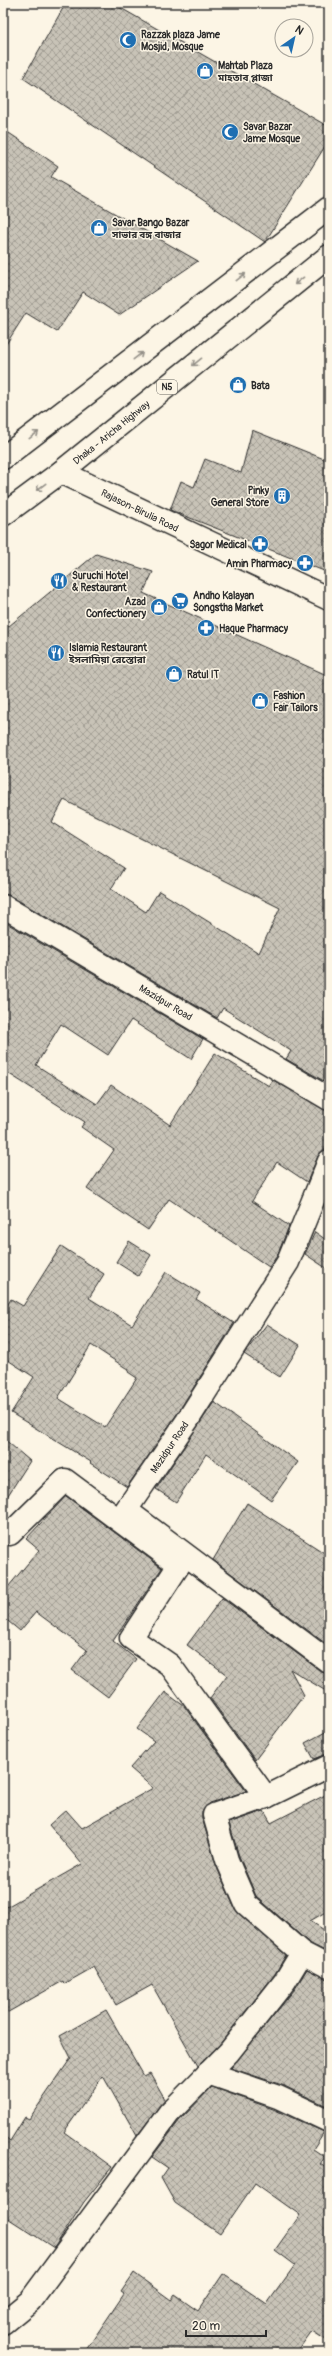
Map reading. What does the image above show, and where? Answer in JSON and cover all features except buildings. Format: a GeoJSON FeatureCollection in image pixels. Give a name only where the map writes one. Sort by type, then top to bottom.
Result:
{"type":"FeatureCollection","features":[{"type":"Feature","properties":{"kind":"main road"},"geometry":{"type":"LineString","coordinates":[[3,458],[329,208]]}},
{"type":"Feature","properties":{"kind":"main road","name":"Dhaka - Aricha Highway"},"geometry":{"type":"LineString","coordinates":[[3,515],[61,472],[329,256]]}},
{"type":"Feature","properties":{"kind":"main road","name":"Rajason-Birulia Road"},"geometry":{"type":"LineString","coordinates":[[61,472],[329,599]]}},
{"type":"Feature","properties":{"kind":"main road","name":"Mazidpur Road"},"geometry":{"type":"LineString","coordinates":[[3,906],[329,1099]]}},
{"type":"Feature","properties":{"kind":"main road","name":"Mazidpur Road"},"geometry":{"type":"LineString","coordinates":[[329,1161],[288,1262],[187,1420],[126,1510],[329,1662]]}},
{"type":"Feature","properties":{"kind":"main road"},"geometry":{"type":"LineString","coordinates":[[3,1529],[10,1534],[64,1480],[179,1565],[131,1638],[170,1664],[266,1797]]}},
{"type":"Feature","properties":{"kind":"main road"},"geometry":{"type":"LineString","coordinates":[[329,1766],[266,1797],[214,1815],[227,1860],[246,1904],[302,1953],[329,1967]]}},
{"type":"Feature","properties":{"kind":"main road"},"geometry":{"type":"LineString","coordinates":[[3,2322],[30,2301],[169,2113],[229,2052],[285,1982],[302,1953]]}},
{"type":"Feature","properties":{"kind":"main road"},"geometry":{"type":"LineString","coordinates":[[208,2073],[278,2097],[329,2121]]}},
{"type":"Feature","properties":{"kind":"place","name":"Razzak plaza Jame Mosjid, Mosque"},"geometry":{"type":"Point","coordinates":[128,40]}},
{"type":"Feature","properties":{"kind":"place","name":"Mahtab Plaza মাহতাব প্লাজা"},"geometry":{"type":"Point","coordinates":[205,71]}},
{"type":"Feature","properties":{"kind":"place","name":"Savar Bazar Jame Mosque"},"geometry":{"type":"Point","coordinates":[230,132]}},
{"type":"Feature","properties":{"kind":"place","name":"Savar Bango Bazar সাভার বঙ্গ বাজার"},"geometry":{"type":"Point","coordinates":[99,228]}},
{"type":"Feature","properties":{"kind":"place","name":"Bata"},"geometry":{"type":"Point","coordinates":[238,385]}},
{"type":"Feature","properties":{"kind":"place","name":"Pinky General Store"},"geometry":{"type":"Point","coordinates":[282,496]}},
{"type":"Feature","properties":{"kind":"place","name":"Sagor Medical"},"geometry":{"type":"Point","coordinates":[260,544]}},
{"type":"Feature","properties":{"kind":"place","name":"Amin Pharmacy"},"geometry":{"type":"Point","coordinates":[305,563]}},
{"type":"Feature","properties":{"kind":"place","name":"Suruchi Hotel & Restaurant"},"geometry":{"type":"Point","coordinates":[59,581]}},
{"type":"Feature","properties":{"kind":"place","name":"Andho Kalayan Songstha Market"},"geometry":{"type":"Point","coordinates":[180,601]}},
{"type":"Feature","properties":{"kind":"place","name":"Azad Confectionery"},"geometry":{"type":"Point","coordinates":[159,607]}},
{"type":"Feature","properties":{"kind":"place","name":"Haque Pharmacy"},"geometry":{"type":"Point","coordinates":[206,628]}},
{"type":"Feature","properties":{"kind":"place","name":"Islamia Restaurant ইসলামিয়া রেস্তোরা"},"geometry":{"type":"Point","coordinates":[56,653]}},
{"type":"Feature","properties":{"kind":"place","name":"Ratul IT"},"geometry":{"type":"Point","coordinates":[174,674]}},
{"type":"Feature","properties":{"kind":"place","name":"Fashion Fair Tailors"},"geometry":{"type":"Point","coordinates":[260,701]}}]}
